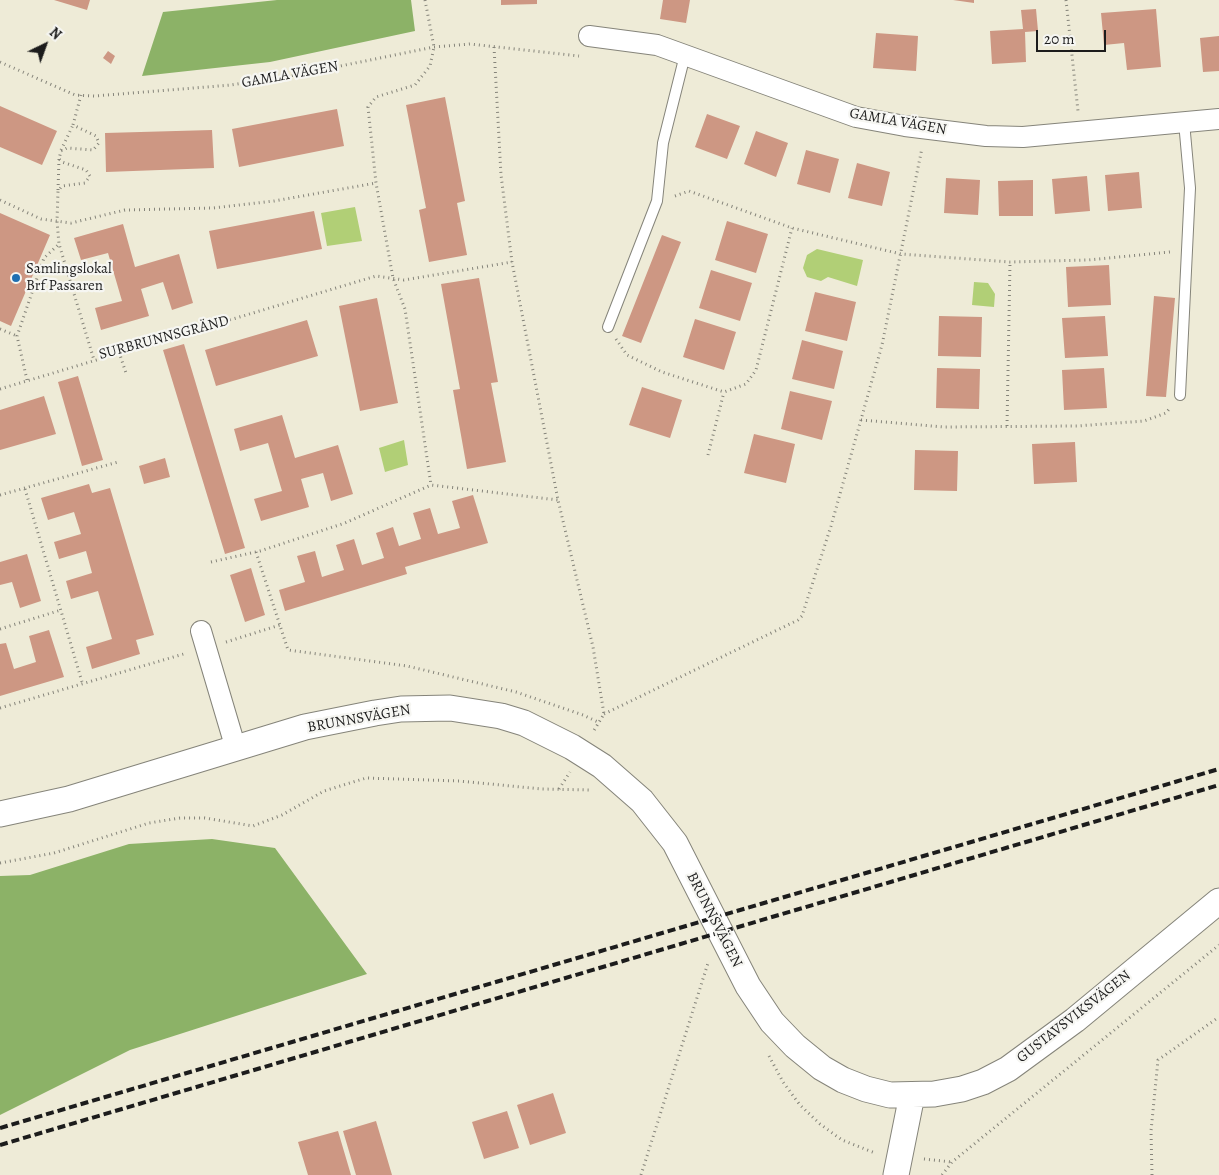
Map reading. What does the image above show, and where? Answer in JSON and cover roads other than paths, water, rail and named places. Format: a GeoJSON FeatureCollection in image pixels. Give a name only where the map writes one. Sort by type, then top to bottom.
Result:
{"type":"FeatureCollection","features":[{"type":"Feature","properties":{"kind":"street","name":"GAMLA VÄGEN"},"geometry":{"type":"LineString","coordinates":[[589,36],[657,46],[856,117],[925,128],[986,136],[1023,137],[1219,120]]}},
{"type":"Feature","properties":{"kind":"street"},"geometry":{"type":"LineString","coordinates":[[204,639],[236,749]]}},
{"type":"Feature","properties":{"kind":"street","name":"BRUNNSVÄGEN"},"geometry":{"type":"LineString","coordinates":[[0,814],[69,799],[305,727],[375,713],[450,708],[476,710],[524,724],[582,753],[602,766],[636,796],[675,843],[748,986],[778,1028],[795,1046],[822,1068],[866,1090],[890,1095],[912,1096]]}},
{"type":"Feature","properties":{"kind":"street","name":"GUSTAVSVIKSVÄGEN"},"geometry":{"type":"LineString","coordinates":[[912,1096],[962,1089],[983,1082],[1008,1069],[1076,1020],[1219,901]]}},
{"type":"Feature","properties":{"kind":"street"},"geometry":{"type":"LineString","coordinates":[[896,1175],[912,1096]]}},
{"type":"Feature","properties":{"kind":"lane"},"geometry":{"type":"LineString","coordinates":[[608,327],[657,201],[663,143],[685,55]]}},
{"type":"Feature","properties":{"kind":"lane"},"geometry":{"type":"LineString","coordinates":[[1180,395],[1190,188],[1184,122]]}},
{"type":"Feature","properties":{"kind":"railway"},"geometry":{"type":"LineString","coordinates":[[0,1128],[1219,769]]}},
{"type":"Feature","properties":{"kind":"railway"},"geometry":{"type":"LineString","coordinates":[[0,1145],[1219,785]]}},
{"type":"Feature","properties":{"kind":"place","name":"Samlingslokal Brf Passaren"},"geometry":{"type":"Point","coordinates":[16,278]}}]}
